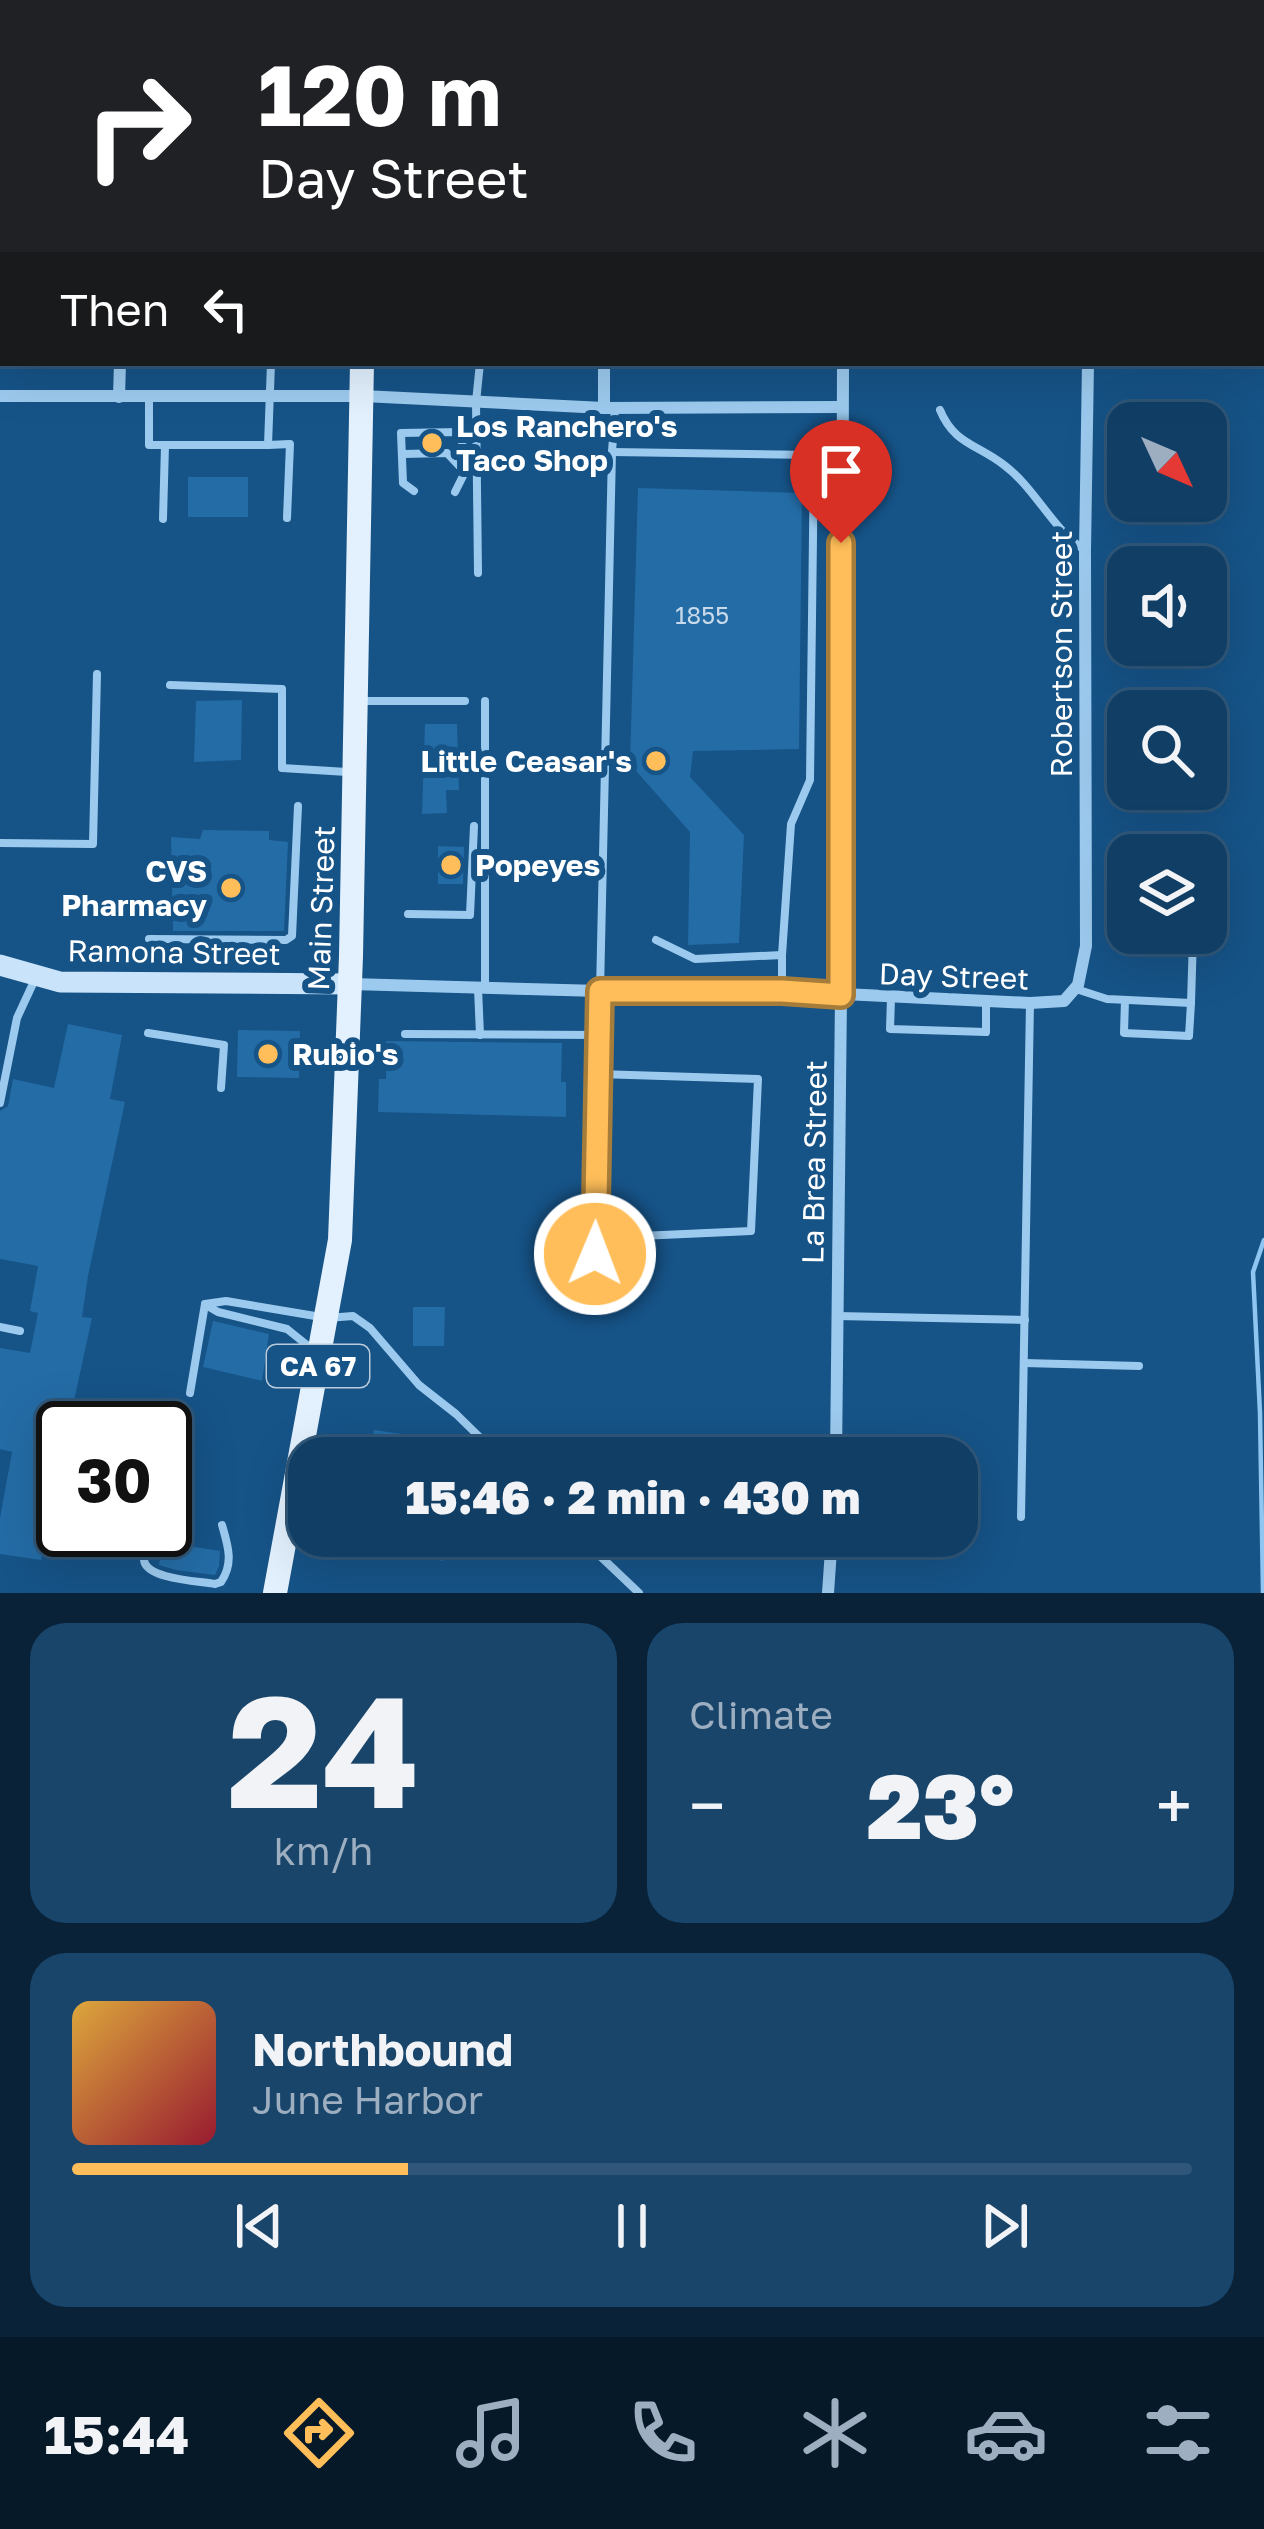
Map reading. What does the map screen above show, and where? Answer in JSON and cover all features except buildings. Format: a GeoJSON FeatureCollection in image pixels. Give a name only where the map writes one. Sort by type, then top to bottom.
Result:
{"type":"FeatureCollection","features":[{"type":"Feature","properties":{"kind":"main road","name":"Main Street"},"geometry":{"type":"LineString","coordinates":[[275,1593],[340,1240],[362,366]]}},
{"type":"Feature","properties":{"kind":"main road","name":"Ramona Street"},"geometry":{"type":"LineString","coordinates":[[0,964],[60,982],[350,983]]}},
{"type":"Feature","properties":{"kind":"street"},"geometry":{"type":"LineString","coordinates":[[119,397],[120,366]]}},
{"type":"Feature","properties":{"kind":"street"},"geometry":{"type":"LineString","coordinates":[[604,366],[610,408]]}},
{"type":"Feature","properties":{"kind":"street","name":"La Brea Street"},"geometry":{"type":"LineString","coordinates":[[836,1437],[843,366]]}},
{"type":"Feature","properties":{"kind":"street","name":"Robertson Street"},"geometry":{"type":"LineString","coordinates":[[1075,989],[1086,946],[1088,366]]}},
{"type":"Feature","properties":{"kind":"street"},"geometry":{"type":"LineString","coordinates":[[0,396],[363,396],[610,408],[841,407]]}},
{"type":"Feature","properties":{"kind":"street","name":"Day Street"},"geometry":{"type":"LineString","coordinates":[[350,983],[782,991],[1030,1003],[1064,1001],[1075,989]]}},
{"type":"Feature","properties":{"kind":"street"},"geometry":{"type":"LineString","coordinates":[[595,1254],[600,991]]}},
{"type":"Feature","properties":{"kind":"street"},"geometry":{"type":"LineString","coordinates":[[828,1593],[831,1557]]}},
{"type":"Feature","properties":{"kind":"lane"},"geometry":{"type":"LineString","coordinates":[[268,445],[272,366]]}},
{"type":"Feature","properties":{"kind":"lane"},"geometry":{"type":"LineString","coordinates":[[478,573],[480,366]]}},
{"type":"Feature","properties":{"kind":"lane"},"geometry":{"type":"LineString","coordinates":[[149,397],[149,445],[290,444],[287,518]]}},
{"type":"Feature","properties":{"kind":"lane"},"geometry":{"type":"LineString","coordinates":[[600,991],[610,408]]}},
{"type":"Feature","properties":{"kind":"lane"},"geometry":{"type":"LineString","coordinates":[[940,410],[959,439],[1004,465],[1085,550]]}},
{"type":"Feature","properties":{"kind":"lane"},"geometry":{"type":"LineString","coordinates":[[414,491],[403,484],[401,433],[461,432],[465,472],[454,491]]}},
{"type":"Feature","properties":{"kind":"lane"},"geometry":{"type":"LineString","coordinates":[[163,519],[165,445]]}},
{"type":"Feature","properties":{"kind":"lane"},"geometry":{"type":"LineString","coordinates":[[612,452],[814,455],[810,780],[791,824],[782,991]]}},
{"type":"Feature","properties":{"kind":"lane"},"geometry":{"type":"LineString","coordinates":[[402,454],[447,453],[465,472]]}},
{"type":"Feature","properties":{"kind":"lane"},"geometry":{"type":"LineString","coordinates":[[0,843],[93,844],[97,674]]}},
{"type":"Feature","properties":{"kind":"lane"},"geometry":{"type":"LineString","coordinates":[[170,685],[282,688],[282,768],[355,773]]}},
{"type":"Feature","properties":{"kind":"lane"},"geometry":{"type":"LineString","coordinates":[[356,701],[465,701]]}},
{"type":"Feature","properties":{"kind":"lane"},"geometry":{"type":"LineString","coordinates":[[480,1035],[484,701]]}},
{"type":"Feature","properties":{"kind":"lane"},"geometry":{"type":"LineString","coordinates":[[149,939],[286,940],[292,936],[298,806]]}},
{"type":"Feature","properties":{"kind":"lane"},"geometry":{"type":"LineString","coordinates":[[408,914],[470,915],[474,826]]}},
{"type":"Feature","properties":{"kind":"lane"},"geometry":{"type":"LineString","coordinates":[[656,940],[695,959],[782,955]]}},
{"type":"Feature","properties":{"kind":"lane"},"geometry":{"type":"LineString","coordinates":[[1125,1000],[1124,1034],[1189,1036],[1192,954]]}},
{"type":"Feature","properties":{"kind":"lane"},"geometry":{"type":"LineString","coordinates":[[0,1103],[16,1018],[36,975]]}},
{"type":"Feature","properties":{"kind":"lane"},"geometry":{"type":"LineString","coordinates":[[1075,989],[1107,999],[1191,1003]]}},
{"type":"Feature","properties":{"kind":"lane"},"geometry":{"type":"LineString","coordinates":[[891,998],[890,1029],[986,1032],[986,1000]]}},
{"type":"Feature","properties":{"kind":"lane"},"geometry":{"type":"LineString","coordinates":[[1021,1517],[1030,1003]]}},
{"type":"Feature","properties":{"kind":"lane"},"geometry":{"type":"LineString","coordinates":[[148,1033],[224,1045],[221,1088]]}},
{"type":"Feature","properties":{"kind":"lane"},"geometry":{"type":"LineString","coordinates":[[405,1034],[598,1035]]}},
{"type":"Feature","properties":{"kind":"lane"},"geometry":{"type":"LineString","coordinates":[[596,1238],[751,1231],[758,1079],[597,1074]]}},
{"type":"Feature","properties":{"kind":"lane"},"geometry":{"type":"LineString","coordinates":[[205,1304],[226,1301],[327,1318],[353,1316],[370,1328],[419,1385],[479,1437]]}},
{"type":"Feature","properties":{"kind":"lane"},"geometry":{"type":"LineString","coordinates":[[205,1304],[218,1312],[287,1329],[320,1356]]}},
{"type":"Feature","properties":{"kind":"lane"},"geometry":{"type":"LineString","coordinates":[[190,1393],[205,1304]]}},
{"type":"Feature","properties":{"kind":"lane"},"geometry":{"type":"LineString","coordinates":[[837,1316],[1024,1320]]}},
{"type":"Feature","properties":{"kind":"lane"},"geometry":{"type":"LineString","coordinates":[[0,1327],[20,1331]]}},
{"type":"Feature","properties":{"kind":"lane"},"geometry":{"type":"LineString","coordinates":[[1024,1364],[1139,1366]]}},
{"type":"Feature","properties":{"kind":"lane"},"geometry":{"type":"LineString","coordinates":[[145,1557],[146,1568],[156,1574],[221,1582],[230,1558],[221,1526]]}},
{"type":"Feature","properties":{"kind":"lane"},"geometry":{"type":"LineString","coordinates":[[601,1557],[639,1593]]}},
{"type":"Feature","properties":{"kind":"waterway"},"geometry":{"type":"LineString","coordinates":[[1263,1593],[1253,1272],[1264,1240]]}},
{"type":"Feature","properties":{"kind":"place","name":"Los Ranchero's Taco Shop"},"geometry":{"type":"Point","coordinates":[432,443]}},
{"type":"Feature","properties":{"kind":"place","name":"Little Ceasar's"},"geometry":{"type":"Point","coordinates":[656,761]}},
{"type":"Feature","properties":{"kind":"place","name":"Popeyes"},"geometry":{"type":"Point","coordinates":[451,865]}},
{"type":"Feature","properties":{"kind":"place","name":"CVS Pharmacy"},"geometry":{"type":"Point","coordinates":[231,888]}},
{"type":"Feature","properties":{"kind":"place","name":"Rubio's"},"geometry":{"type":"Point","coordinates":[268,1054]}},
{"type":"Feature","properties":{"kind":"route"},"geometry":{"type":"LineString","coordinates":[[595,1254],[600,991],[841,995],[841,543]]}}]}
